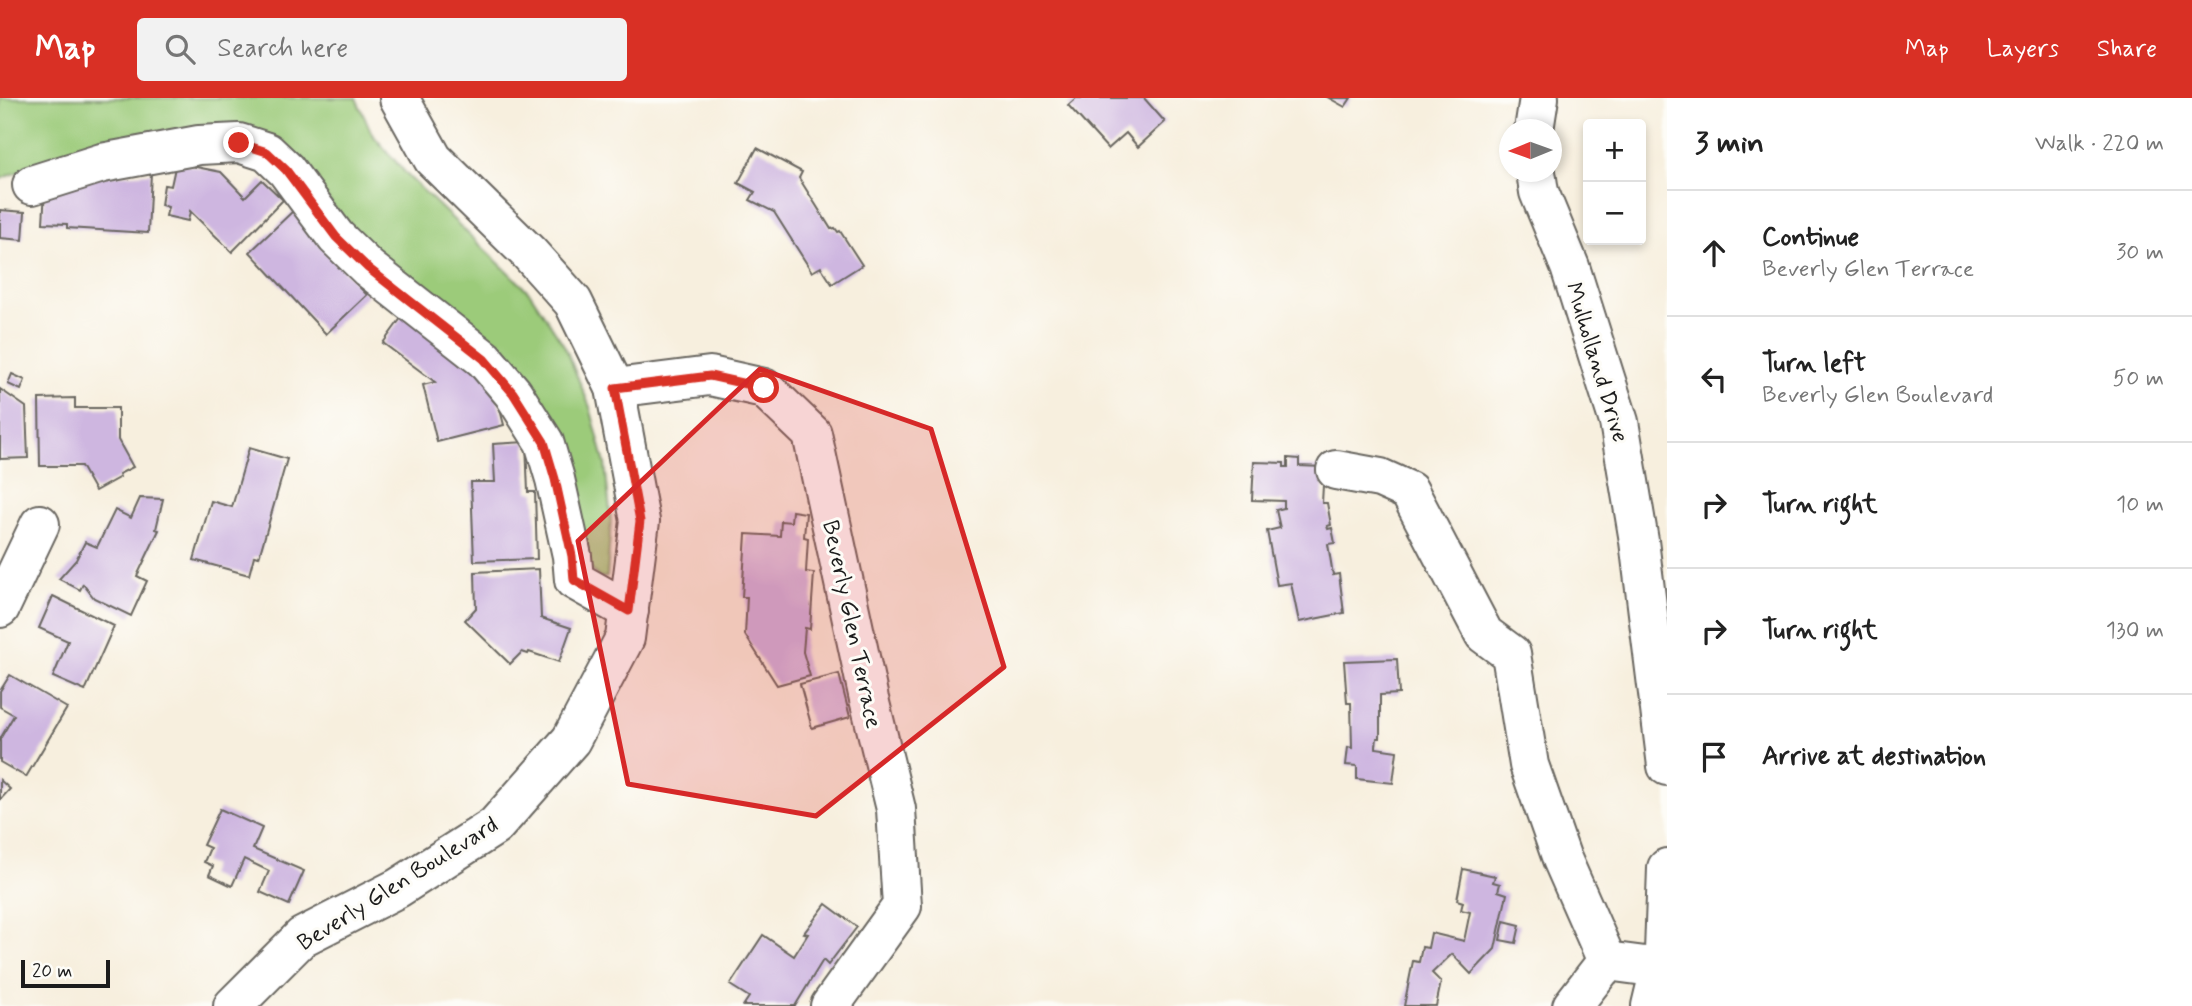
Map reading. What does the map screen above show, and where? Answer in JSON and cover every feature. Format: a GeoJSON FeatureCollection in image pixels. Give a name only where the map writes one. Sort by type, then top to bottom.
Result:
{"type":"FeatureCollection","features":[{"type":"Feature","properties":{"kind":"main road","name":"Beverly Glen Boulevard"},"geometry":{"type":"LineString","coordinates":[[233,1006],[302,937],[398,888],[495,826],[571,740],[625,638],[640,521],[615,388],[573,302],[529,253],[433,159],[400,98]]}},
{"type":"Feature","properties":{"kind":"main road"},"geometry":{"type":"LineString","coordinates":[[1536,119],[1539,98]]}},
{"type":"Feature","properties":{"kind":"main road"},"geometry":{"type":"LineString","coordinates":[[32,185],[102,163],[199,145],[239,143],[267,152],[286,170],[336,237],[368,268],[484,359],[513,393],[544,442],[561,504],[574,580],[629,611]]}},
{"type":"Feature","properties":{"kind":"main road","name":"Mulholland Drive"},"geometry":{"type":"LineString","coordinates":[[1538,182],[1539,192],[1570,268],[1619,422],[1639,541],[1667,766]]}},
{"type":"Feature","properties":{"kind":"main road","name":"Beverly Glen Terrace"},"geometry":{"type":"LineString","coordinates":[[615,388],[710,376],[764,388],[812,434],[869,699],[896,809],[902,906],[830,1006]]}},
{"type":"Feature","properties":{"kind":"main road"},"geometry":{"type":"LineString","coordinates":[[1336,470],[1380,478],[1409,491],[1485,634],[1511,654],[1528,765],[1562,859],[1607,961]]}},
{"type":"Feature","properties":{"kind":"main road"},"geometry":{"type":"LineString","coordinates":[[0,608],[40,524]]}},
{"type":"Feature","properties":{"kind":"main road"},"geometry":{"type":"LineString","coordinates":[[1651,1006],[1664,952],[1667,868]]}},
{"type":"Feature","properties":{"kind":"main road"},"geometry":{"type":"LineString","coordinates":[[1607,961],[1660,968]]}},
{"type":"Feature","properties":{"kind":"main road"},"geometry":{"type":"LineString","coordinates":[[1572,1006],[1607,961]]}},
{"type":"Feature","properties":{"kind":"highlighted area"},"geometry":{"type":"Polygon","coordinates":[[[760,369],[931,429],[1004,667],[816,816],[628,784],[578,541],[760,369]]]}},
{"type":"Feature","properties":{"kind":"green space"},"geometry":{"type":"Polygon","coordinates":[[[0,98],[356,98],[372,134],[409,177],[530,293],[565,347],[590,407],[605,464],[611,521],[607,577],[599,578],[590,568],[565,472],[380,264],[282,143],[29,168],[0,179],[0,98]]]}},
{"type":"Feature","properties":{"kind":"building"},"geometry":{"type":"Polygon","coordinates":[[[1076,98],[1144,98],[1165,122],[1138,147],[1126,133],[1108,149],[1068,105],[1076,98]]]}},
{"type":"Feature","properties":{"kind":"building"},"geometry":{"type":"Polygon","coordinates":[[[1329,98],[1351,98],[1345,107],[1329,98]]]}},
{"type":"Feature","properties":{"kind":"building"},"geometry":{"type":"Polygon","coordinates":[[[757,148],[802,172],[799,178],[831,229],[840,231],[862,265],[832,284],[821,267],[812,272],[774,212],[750,200],[755,192],[738,183],[757,148]]]}},
{"type":"Feature","properties":{"kind":"building"},"geometry":{"type":"Polygon","coordinates":[[[176,163],[221,172],[245,197],[262,180],[283,200],[232,252],[190,211],[188,221],[166,216],[168,207],[161,205],[164,185],[171,186],[176,163]]]}},
{"type":"Feature","properties":{"kind":"building"},"geometry":{"type":"Polygon","coordinates":[[[151,173],[148,233],[67,228],[67,224],[43,223],[45,191],[69,178],[151,173]]]}},
{"type":"Feature","properties":{"kind":"building"},"geometry":{"type":"Polygon","coordinates":[[[0,210],[25,212],[23,240],[0,238],[0,210]]]}},
{"type":"Feature","properties":{"kind":"building"},"geometry":{"type":"Polygon","coordinates":[[[294,210],[322,248],[367,295],[326,334],[250,252],[294,210]]]}},
{"type":"Feature","properties":{"kind":"building"},"geometry":{"type":"Polygon","coordinates":[[[404,314],[489,367],[504,425],[437,442],[423,385],[435,382],[383,343],[404,314]]]}},
{"type":"Feature","properties":{"kind":"building"},"geometry":{"type":"Polygon","coordinates":[[[12,374],[25,380],[21,390],[8,384],[12,374]]]}},
{"type":"Feature","properties":{"kind":"building"},"geometry":{"type":"Polygon","coordinates":[[[0,389],[26,407],[28,458],[0,459],[0,389]]]}},
{"type":"Feature","properties":{"kind":"building"},"geometry":{"type":"Polygon","coordinates":[[[75,398],[75,408],[118,408],[118,440],[133,467],[95,491],[81,466],[40,466],[39,399],[75,398]]]}},
{"type":"Feature","properties":{"kind":"building"},"geometry":{"type":"Polygon","coordinates":[[[526,442],[528,492],[535,492],[537,559],[474,561],[471,482],[495,482],[493,444],[526,442]]]}},
{"type":"Feature","properties":{"kind":"building"},"geometry":{"type":"Polygon","coordinates":[[[249,448],[287,459],[259,557],[254,556],[249,575],[194,560],[211,501],[232,507],[249,448]]]}},
{"type":"Feature","properties":{"kind":"building"},"geometry":{"type":"Polygon","coordinates":[[[1288,458],[1299,459],[1299,466],[1324,467],[1322,503],[1327,503],[1331,525],[1327,526],[1328,529],[1332,528],[1335,543],[1328,544],[1333,575],[1339,574],[1344,613],[1299,622],[1291,583],[1277,585],[1267,531],[1280,528],[1276,510],[1284,508],[1284,501],[1252,500],[1254,462],[1284,463],[1284,467],[1288,467],[1288,458]]]}},
{"type":"Feature","properties":{"kind":"building"},"geometry":{"type":"Polygon","coordinates":[[[140,498],[163,499],[156,529],[159,530],[137,576],[147,581],[131,616],[94,598],[83,584],[80,590],[59,579],[76,560],[85,542],[97,547],[115,510],[131,518],[140,498]]]}},
{"type":"Feature","properties":{"kind":"building"},"geometry":{"type":"Polygon","coordinates":[[[792,511],[806,513],[806,572],[814,573],[810,629],[805,628],[803,652],[810,676],[777,685],[745,635],[747,597],[742,597],[746,534],[780,536],[781,521],[791,522],[792,511]]]}},
{"type":"Feature","properties":{"kind":"building"},"geometry":{"type":"Polygon","coordinates":[[[539,569],[541,618],[571,628],[559,662],[522,652],[510,664],[465,620],[476,608],[475,572],[539,569]]]}},
{"type":"Feature","properties":{"kind":"building"},"geometry":{"type":"Polygon","coordinates":[[[53,596],[114,626],[85,691],[53,677],[68,641],[39,628],[53,596]]]}},
{"type":"Feature","properties":{"kind":"building"},"geometry":{"type":"Polygon","coordinates":[[[1397,659],[1399,694],[1380,695],[1380,738],[1377,738],[1376,746],[1397,751],[1393,783],[1357,779],[1357,766],[1346,765],[1348,747],[1352,748],[1351,703],[1347,703],[1344,661],[1397,659]]]}},
{"type":"Feature","properties":{"kind":"building"},"geometry":{"type":"Polygon","coordinates":[[[839,674],[850,717],[812,728],[800,684],[839,674]]]}},
{"type":"Feature","properties":{"kind":"building"},"geometry":{"type":"Polygon","coordinates":[[[10,675],[67,708],[26,777],[0,762],[0,739],[14,715],[0,707],[0,691],[10,675]]]}},
{"type":"Feature","properties":{"kind":"building"},"geometry":{"type":"Polygon","coordinates":[[[0,780],[10,789],[0,800],[0,780]]]}},
{"type":"Feature","properties":{"kind":"building"},"geometry":{"type":"Polygon","coordinates":[[[220,809],[262,828],[253,849],[304,871],[289,905],[260,892],[269,871],[244,859],[232,886],[209,875],[213,866],[204,862],[210,848],[203,845],[220,809]]]}},
{"type":"Feature","properties":{"kind":"building"},"geometry":{"type":"Polygon","coordinates":[[[1463,869],[1495,876],[1493,882],[1500,884],[1498,891],[1507,894],[1495,949],[1471,974],[1452,954],[1432,973],[1441,982],[1436,1006],[1404,1006],[1413,961],[1419,962],[1422,947],[1428,948],[1431,933],[1464,941],[1470,912],[1461,910],[1463,902],[1457,900],[1463,869]]]}},
{"type":"Feature","properties":{"kind":"building"},"geometry":{"type":"Polygon","coordinates":[[[826,904],[857,927],[828,965],[823,960],[795,1006],[743,1006],[749,997],[730,985],[763,935],[794,956],[808,934],[804,933],[826,904]]]}},
{"type":"Feature","properties":{"kind":"building"},"geometry":{"type":"Polygon","coordinates":[[[1504,921],[1520,925],[1516,943],[1500,940],[1504,921]]]}},
{"type":"Feature","properties":{"kind":"route"},"geometry":{"type":"LineString","coordinates":[[239,143],[267,152],[286,170],[336,237],[368,268],[484,359],[513,393],[544,442],[572,556],[574,580],[629,611],[640,521],[615,388],[710,376],[764,388]]}}]}
